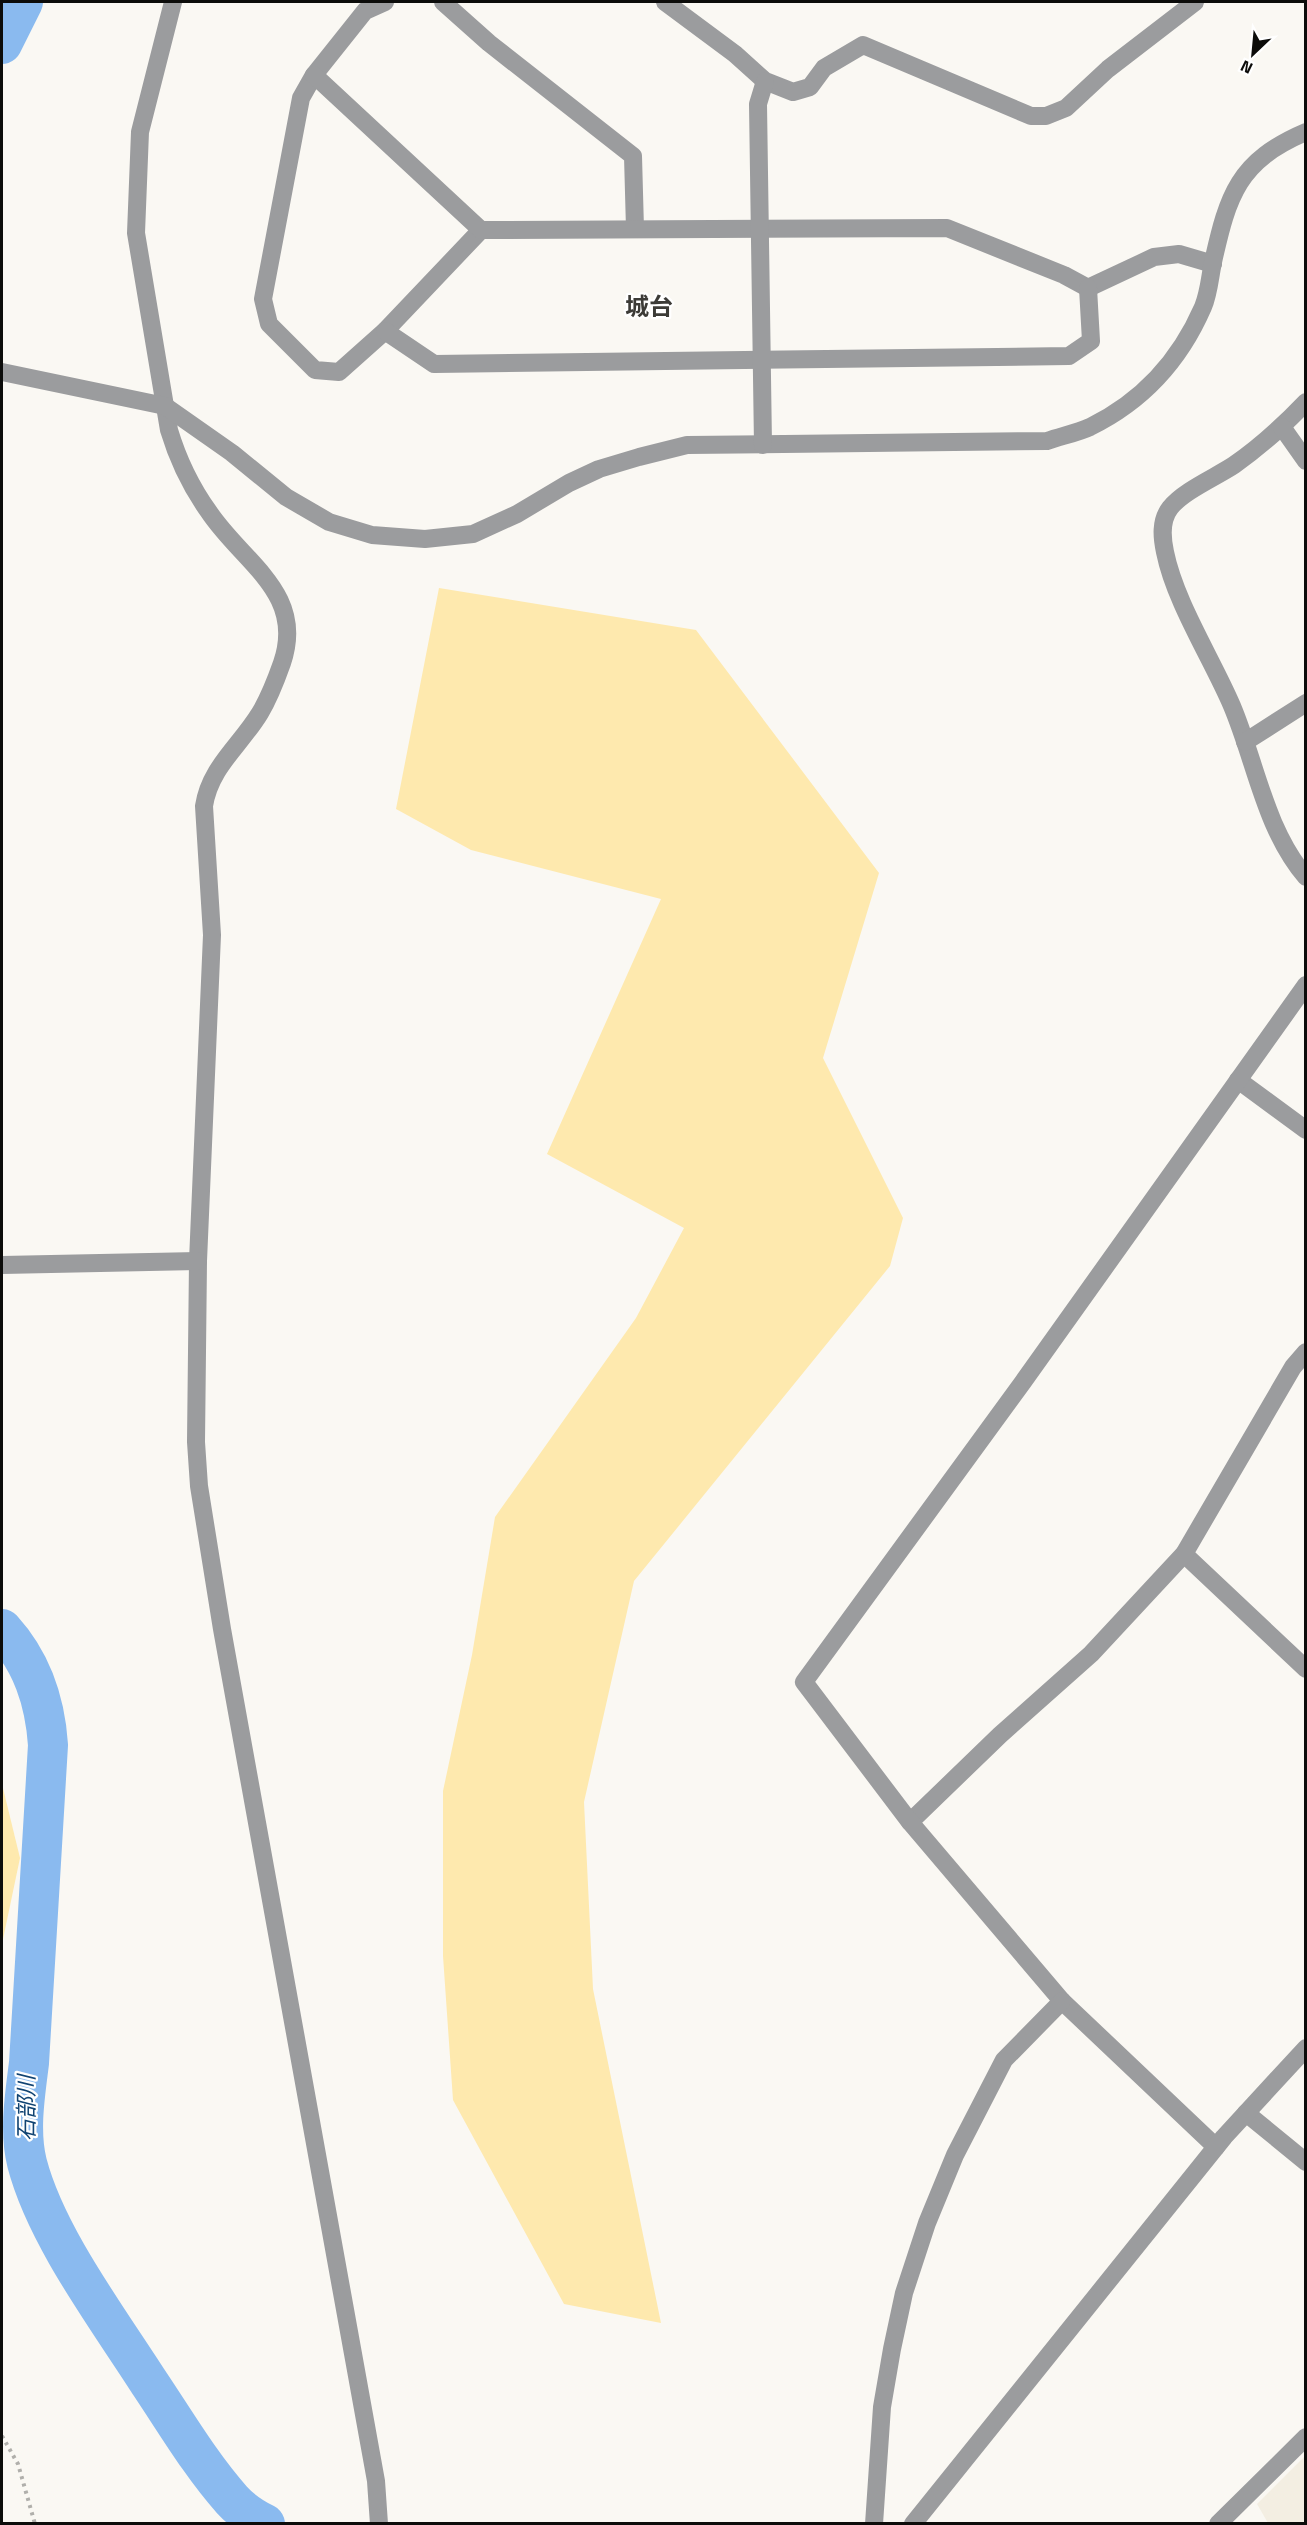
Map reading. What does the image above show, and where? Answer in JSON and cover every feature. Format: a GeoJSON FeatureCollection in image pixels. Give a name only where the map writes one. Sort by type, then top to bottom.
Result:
{"type":"FeatureCollection","features":[{"type":"Feature","properties":{"kind":"street"},"geometry":{"type":"LineString","coordinates":[[173,2],[140,132],[136,233],[169,430],[178,459],[193,487],[210,514],[274,590],[285,607],[288,623],[283,661],[270,691],[259,714],[215,774],[207,790],[206,798],[205,826],[212,935],[198,1261],[196,1442],[203,1522],[376,2481],[379,2523]]}},
{"type":"Feature","properties":{"kind":"street"},"geometry":{"type":"LineString","coordinates":[[385,2],[365,11],[314,75],[300,98],[264,299],[269,324],[315,370],[339,372],[385,331],[480,230]]}},
{"type":"Feature","properties":{"kind":"street"},"geometry":{"type":"LineString","coordinates":[[443,2],[489,43],[633,156],[635,229]]}},
{"type":"Feature","properties":{"kind":"street"},"geometry":{"type":"LineString","coordinates":[[665,2],[735,54],[765,81],[793,92],[810,87],[824,68],[863,45],[1031,116],[1046,116],[1066,108],[1108,69],[1195,2]]}},
{"type":"Feature","properties":{"kind":"street"},"geometry":{"type":"LineString","coordinates":[[314,75],[480,230],[947,228],[1064,275],[1088,288]]}},
{"type":"Feature","properties":{"kind":"street"},"geometry":{"type":"LineString","coordinates":[[763,445],[758,104],[765,81]]}},
{"type":"Feature","properties":{"kind":"street"},"geometry":{"type":"LineString","coordinates":[[2,372],[165,406],[232,453],[286,497],[330,522],[372,535],[425,539],[473,534],[517,514],[569,483],[599,469],[687,445],[1047,441],[1089,428],[1130,404],[1161,377],[1204,305],[1222,219],[1235,188],[1258,161],[1287,140],[1305,132]]}},
{"type":"Feature","properties":{"kind":"street"},"geometry":{"type":"LineString","coordinates":[[1088,288],[1154,257],[1179,254],[1212,264]]}},
{"type":"Feature","properties":{"kind":"street"},"geometry":{"type":"LineString","coordinates":[[385,331],[434,364],[1070,356],[1090,341],[1088,288]]}},
{"type":"Feature","properties":{"kind":"street"},"geometry":{"type":"LineString","coordinates":[[1305,402],[1282,427],[1236,464],[1185,495],[1170,508],[1162,532],[1173,580],[1233,707],[1277,833],[1291,860],[1305,877]]}},
{"type":"Feature","properties":{"kind":"street"},"geometry":{"type":"LineString","coordinates":[[1282,427],[1305,461]]}},
{"type":"Feature","properties":{"kind":"street"},"geometry":{"type":"LineString","coordinates":[[1245,742],[1305,703]]}},
{"type":"Feature","properties":{"kind":"street"},"geometry":{"type":"LineString","coordinates":[[1216,2147],[1062,2001],[910,1822],[804,1682],[1023,1382],[1305,985]]}},
{"type":"Feature","properties":{"kind":"street"},"geometry":{"type":"LineString","coordinates":[[1238,1080],[1305,1130]]}},
{"type":"Feature","properties":{"kind":"street"},"geometry":{"type":"LineString","coordinates":[[2,1265],[198,1261]]}},
{"type":"Feature","properties":{"kind":"street"},"geometry":{"type":"LineString","coordinates":[[910,1822],[1000,1735],[1091,1654],[1184,1554],[1293,1367],[1305,1352]]}},
{"type":"Feature","properties":{"kind":"street"},"geometry":{"type":"LineString","coordinates":[[1184,1554],[1305,1669]]}},
{"type":"Feature","properties":{"kind":"street"},"geometry":{"type":"LineString","coordinates":[[874,2523],[882,2407],[891,2349],[906,2285],[927,2223],[955,2155],[1005,2060],[1062,2001]]}},
{"type":"Feature","properties":{"kind":"street"},"geometry":{"type":"LineString","coordinates":[[913,2523],[1216,2147],[1305,2048]]}},
{"type":"Feature","properties":{"kind":"street"},"geometry":{"type":"LineString","coordinates":[[1246,2113],[1305,2162]]}},
{"type":"Feature","properties":{"kind":"street"},"geometry":{"type":"LineString","coordinates":[[1218,2523],[1305,2437]]}},
{"type":"Feature","properties":{"kind":"path"},"geometry":{"type":"LineString","coordinates":[[2,2436],[18,2464],[35,2523]]}},
{"type":"Feature","properties":{"kind":"shaded area"},"geometry":{"type":"Polygon","coordinates":[[[439,588],[696,630],[879,873],[823,1058],[903,1218],[890,1266],[634,1581],[584,1802],[593,1989],[661,2323],[564,2304],[453,2100],[443,1956],[443,1791],[472,1655],[495,1517],[636,1318],[684,1228],[547,1154],[661,899],[471,850],[396,809],[439,588]]]}},
{"type":"Feature","properties":{"kind":"shaded area"},"geometry":{"type":"Polygon","coordinates":[[[2,1784],[20,1858],[2,1944],[2,1784]]]}},
{"type":"Feature","properties":{"kind":"shaded area"},"geometry":{"type":"Polygon","coordinates":[[[1305,2456],[1305,2523],[1268,2523],[1257,2504],[1305,2456]]]}},
{"type":"Feature","properties":{"kind":"waterway","name":"石部川"},"geometry":{"type":"LineString","coordinates":[[2,44],[23,2]]}},
{"type":"Feature","properties":{"kind":"waterway","name":"石部川"},"geometry":{"type":"LineString","coordinates":[[2,1629],[21,1655],[35,1682],[44,1713],[48,1745],[24,2113],[23,2138],[27,2163],[48,2219],[79,2275],[178,2427],[209,2472],[232,2500],[247,2514],[265,2524]]}},
{"type":"Feature","properties":{"kind":"district","name":"城台"},"geometry":{"type":"Point","coordinates":[649,307]}}]}
